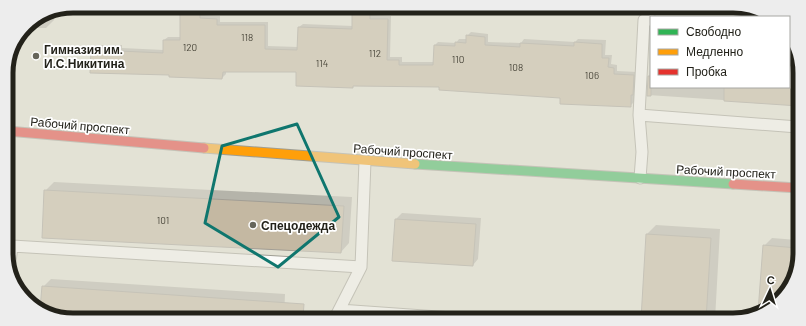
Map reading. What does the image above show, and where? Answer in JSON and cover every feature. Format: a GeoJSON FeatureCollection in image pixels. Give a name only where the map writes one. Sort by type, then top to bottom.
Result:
{"type":"FeatureCollection","features":[{"type":"Feature","properties":{"kind":"street","name":"Рабочий проспект"},"geometry":{"type":"LineString","coordinates":[[13,132],[365,161],[793,188]]}},
{"type":"Feature","properties":{"kind":"lane"},"geometry":{"type":"LineString","coordinates":[[640,178],[642,152],[639,115],[644,20],[650,20]]}},
{"type":"Feature","properties":{"kind":"lane"},"geometry":{"type":"LineString","coordinates":[[639,115],[793,127]]}},
{"type":"Feature","properties":{"kind":"lane"},"geometry":{"type":"LineString","coordinates":[[338,313],[361,267],[365,161]]}},
{"type":"Feature","properties":{"kind":"lane"},"geometry":{"type":"LineString","coordinates":[[13,246],[361,267]]}},
{"type":"Feature","properties":{"kind":"highlighted area"},"geometry":{"type":"Polygon","coordinates":[[[297,124],[339,217],[278,267],[205,223],[222,146],[297,124]]]}},
{"type":"Feature","properties":{"kind":"building"},"geometry":{"type":"Polygon","coordinates":[[[180,14],[200,14],[200,18],[217,19],[217,25],[265,25],[265,49],[297,50],[298,27],[352,29],[352,14],[370,14],[370,19],[388,19],[387,60],[399,60],[399,65],[433,65],[434,45],[455,46],[455,42],[466,43],[466,35],[485,37],[485,45],[520,47],[520,43],[574,46],[574,42],[602,44],[602,58],[609,58],[608,67],[614,68],[614,74],[634,75],[631,107],[560,104],[560,98],[439,90],[439,87],[353,86],[353,88],[296,86],[296,72],[223,72],[222,79],[169,77],[169,75],[90,73],[91,48],[119,48],[119,51],[163,53],[163,40],[180,40],[180,14]]]}},
{"type":"Feature","properties":{"kind":"building"},"geometry":{"type":"Polygon","coordinates":[[[648,76],[650,76],[651,96],[647,96],[648,76]]]}},
{"type":"Feature","properties":{"kind":"building"},"geometry":{"type":"Polygon","coordinates":[[[793,87],[793,106],[724,101],[724,88],[793,87]]]}},
{"type":"Feature","properties":{"kind":"building"},"geometry":{"type":"Polygon","coordinates":[[[44,190],[344,206],[341,253],[42,238],[44,190]]]}},
{"type":"Feature","properties":{"kind":"building"},"geometry":{"type":"Polygon","coordinates":[[[395,219],[476,224],[473,266],[392,261],[395,219]]]}},
{"type":"Feature","properties":{"kind":"building"},"geometry":{"type":"Polygon","coordinates":[[[646,234],[711,238],[706,313],[641,313],[646,234]]]}},
{"type":"Feature","properties":{"kind":"building"},"geometry":{"type":"Polygon","coordinates":[[[763,245],[793,248],[790,272],[787,280],[770,301],[758,307],[763,245]]]}},
{"type":"Feature","properties":{"kind":"building"},"geometry":{"type":"Polygon","coordinates":[[[42,286],[304,304],[303,313],[73,313],[54,310],[40,303],[42,286]]]}},
{"type":"Feature","properties":{"kind":"traffic: fast"},"geometry":{"type":"LineString","coordinates":[[415,164],[733,184]]}},
{"type":"Feature","properties":{"kind":"traffic: slow"},"geometry":{"type":"LineString","coordinates":[[204,148],[415,164]]}},
{"type":"Feature","properties":{"kind":"traffic: jam"},"geometry":{"type":"LineString","coordinates":[[13,132],[204,148]]}},
{"type":"Feature","properties":{"kind":"traffic: jam"},"geometry":{"type":"LineString","coordinates":[[733,184],[793,188]]}},
{"type":"Feature","properties":{"kind":"place","name":"Гимназия им. И.С.Никитина"},"geometry":{"type":"Point","coordinates":[36,56]}},
{"type":"Feature","properties":{"kind":"place","name":"Спецодежда"},"geometry":{"type":"Point","coordinates":[253,225]}}]}
